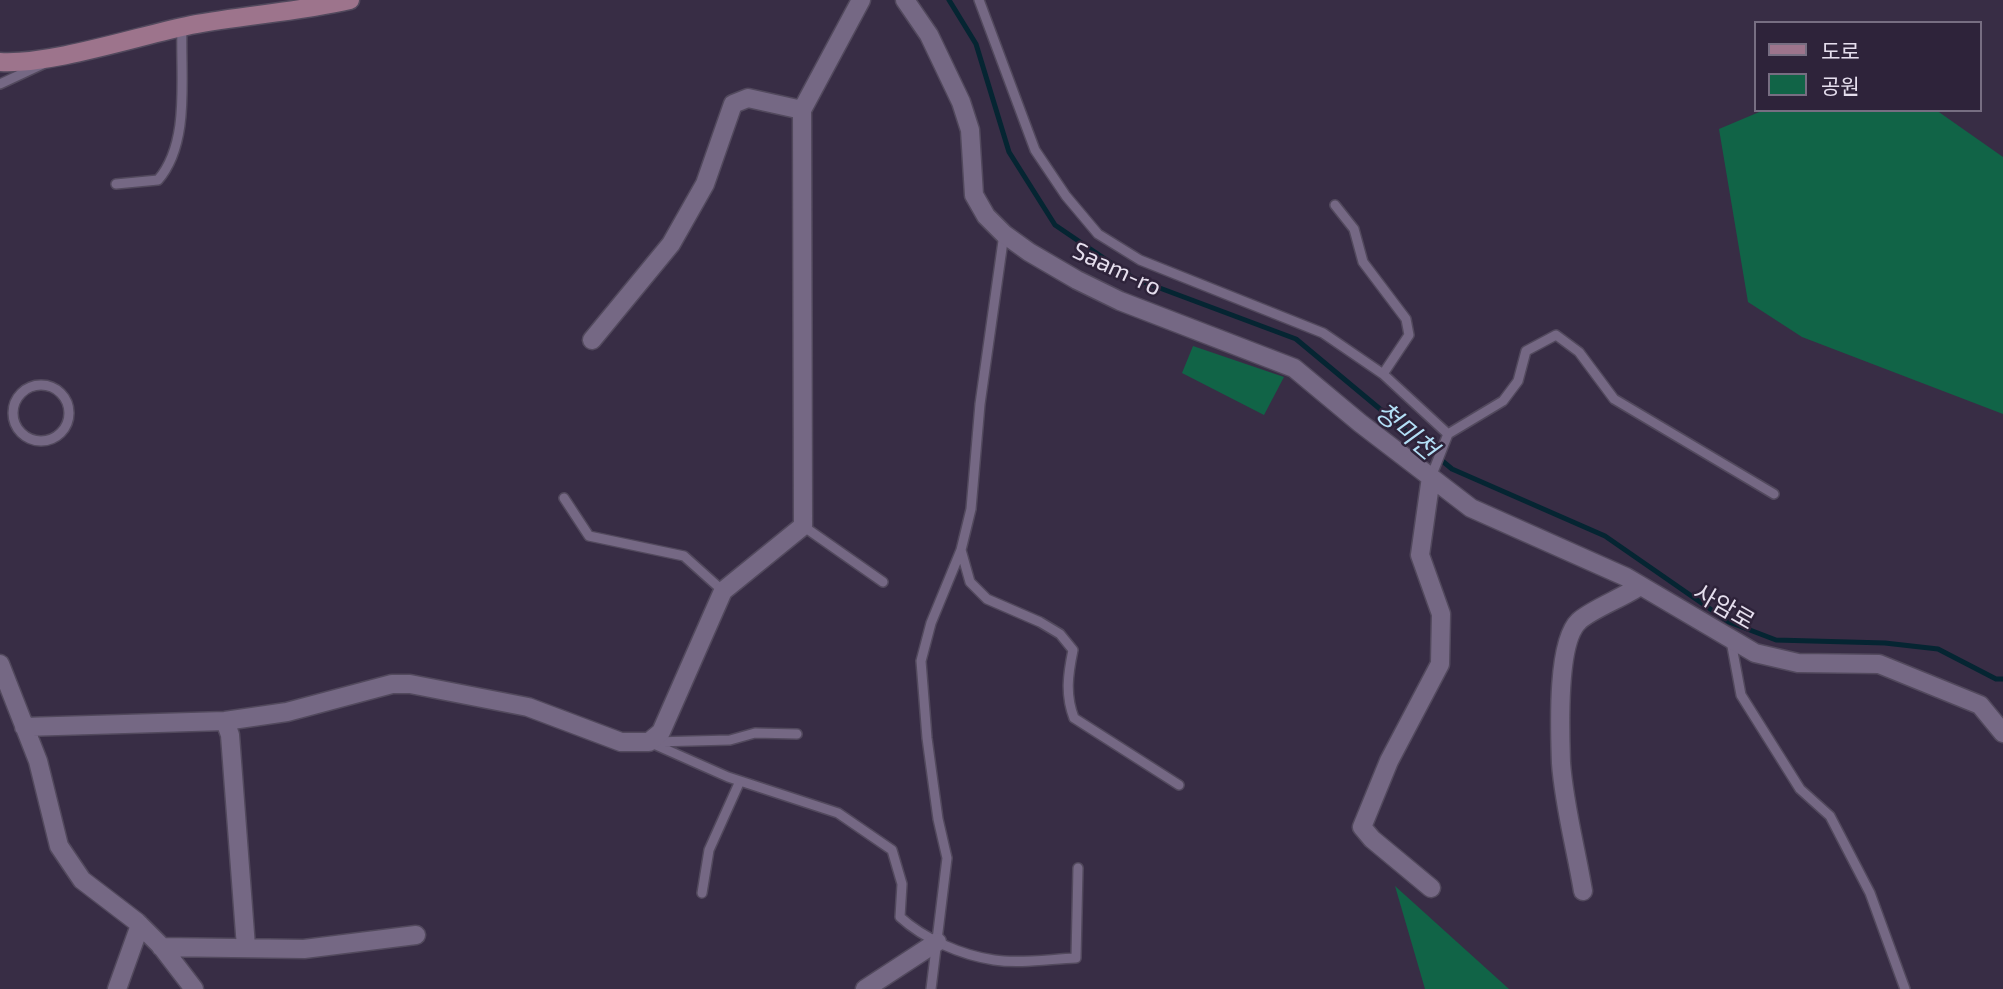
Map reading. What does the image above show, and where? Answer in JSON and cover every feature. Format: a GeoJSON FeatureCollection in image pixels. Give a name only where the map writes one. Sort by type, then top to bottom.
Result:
{"type":"FeatureCollection","features":[{"type":"Feature","properties":{"kind":"main road"},"geometry":{"type":"LineString","coordinates":[[0,62],[57,55],[182,27],[351,0]]}},
{"type":"Feature","properties":{"kind":"street"},"geometry":{"type":"LineString","coordinates":[[24,727],[225,721],[287,712],[393,684],[410,684],[527,707],[621,742],[649,742],[661,732],[723,591],[803,526],[802,110],[861,0]]}},
{"type":"Feature","properties":{"kind":"street","name":"Saam-ro"},"geometry":{"type":"LineString","coordinates":[[905,0],[929,35],[961,102],[970,130],[974,195],[986,216],[1004,234],[1077,280],[1120,301],[1294,368],[1431,477]]}},
{"type":"Feature","properties":{"kind":"street"},"geometry":{"type":"LineString","coordinates":[[592,340],[671,244],[705,184],[733,104],[748,98],[802,110]]}},
{"type":"Feature","properties":{"kind":"street"},"geometry":{"type":"LineString","coordinates":[[1431,477],[1420,555],[1441,614],[1440,664],[1389,761],[1362,827],[1372,839],[1431,888]]}},
{"type":"Feature","properties":{"kind":"street","name":"사암로"},"geometry":{"type":"LineString","coordinates":[[1431,477],[1471,508],[1640,586],[1755,653],[1798,663],[1879,664],[1980,705],[2003,733]]}},
{"type":"Feature","properties":{"kind":"street"},"geometry":{"type":"LineString","coordinates":[[1583,891],[1561,764],[1567,640],[1579,621],[1640,586]]}},
{"type":"Feature","properties":{"kind":"street"},"geometry":{"type":"LineString","coordinates":[[0,664],[38,761],[59,846],[82,880],[140,925],[194,989]]}},
{"type":"Feature","properties":{"kind":"street"},"geometry":{"type":"LineString","coordinates":[[225,721],[230,735],[246,947]]}},
{"type":"Feature","properties":{"kind":"street"},"geometry":{"type":"LineString","coordinates":[[117,989],[140,925]]}},
{"type":"Feature","properties":{"kind":"street"},"geometry":{"type":"LineString","coordinates":[[161,947],[304,949],[416,935]]}},
{"type":"Feature","properties":{"kind":"street"},"geometry":{"type":"LineString","coordinates":[[865,989],[937,942]]}},
{"type":"Feature","properties":{"kind":"lane"},"geometry":{"type":"LineString","coordinates":[[979,0],[1035,150],[1066,196],[1098,233],[1140,260],[1323,333],[1383,374],[1448,434]]}},
{"type":"Feature","properties":{"kind":"lane"},"geometry":{"type":"LineString","coordinates":[[116,184],[158,180],[170,166],[179,132],[182,27]]}},
{"type":"Feature","properties":{"kind":"lane"},"geometry":{"type":"LineString","coordinates":[[0,84],[26,74],[57,55]]}},
{"type":"Feature","properties":{"kind":"lane"},"geometry":{"type":"LineString","coordinates":[[1335,205],[1354,229],[1363,262],[1406,319],[1409,335],[1383,374]]}},
{"type":"Feature","properties":{"kind":"lane"},"geometry":{"type":"LineString","coordinates":[[931,989],[947,859],[938,819],[927,738],[921,661],[931,623],[961,550],[971,509],[980,404],[1004,234]]}},
{"type":"Feature","properties":{"kind":"lane"},"geometry":{"type":"LineString","coordinates":[[1431,477],[1448,434],[1503,401],[1518,381],[1526,351],[1556,334],[1579,352],[1614,399],[1774,494]]}},
{"type":"Feature","properties":{"kind":"lane"},"geometry":{"type":"LineString","coordinates":[[40,385],[58,391],[68,406],[67,425],[61,433],[45,441],[27,438],[15,425],[12,416],[16,399],[22,392],[40,385]]}},
{"type":"Feature","properties":{"kind":"lane"},"geometry":{"type":"LineString","coordinates":[[0,417],[12,416]]}},
{"type":"Feature","properties":{"kind":"lane"},"geometry":{"type":"LineString","coordinates":[[564,498],[589,536],[684,556],[723,591]]}},
{"type":"Feature","properties":{"kind":"lane"},"geometry":{"type":"LineString","coordinates":[[803,526],[883,582]]}},
{"type":"Feature","properties":{"kind":"lane"},"geometry":{"type":"LineString","coordinates":[[961,550],[970,582],[987,599],[1040,622],[1060,634],[1073,650],[1067,680],[1069,706],[1074,718],[1179,785]]}},
{"type":"Feature","properties":{"kind":"lane"},"geometry":{"type":"LineString","coordinates":[[1731,639],[1741,695],[1800,789],[1830,816],[1870,893],[1905,989]]}},
{"type":"Feature","properties":{"kind":"lane"},"geometry":{"type":"LineString","coordinates":[[649,742],[730,740],[755,733],[797,734]]}},
{"type":"Feature","properties":{"kind":"lane"},"geometry":{"type":"LineString","coordinates":[[649,742],[740,781],[838,813],[892,850],[902,884],[900,917],[914,930],[937,942],[994,960],[1076,958],[1078,868]]}},
{"type":"Feature","properties":{"kind":"lane"},"geometry":{"type":"LineString","coordinates":[[702,893],[709,850],[740,781]]}},
{"type":"Feature","properties":{"kind":"green space"},"geometry":{"type":"Polygon","coordinates":[[[1759,112],[1939,112],[2003,157],[2003,414],[1802,337],[1748,302],[1719,129],[1759,112]]]}},
{"type":"Feature","properties":{"kind":"green space"},"geometry":{"type":"Polygon","coordinates":[[[1193,346],[1284,377],[1264,415],[1182,373],[1193,346]]]}},
{"type":"Feature","properties":{"kind":"green space"},"geometry":{"type":"Polygon","coordinates":[[[1395,886],[1509,989],[1425,989],[1395,886]]]}},
{"type":"Feature","properties":{"kind":"waterway","name":"청미천"},"geometry":{"type":"LineString","coordinates":[[949,0],[976,44],[1009,152],[1055,225],[1133,278],[1296,339],[1452,469],[1605,536],[1729,622],[1776,640],[1885,643],[1938,649],[1996,679],[2003,679]]}}]}
